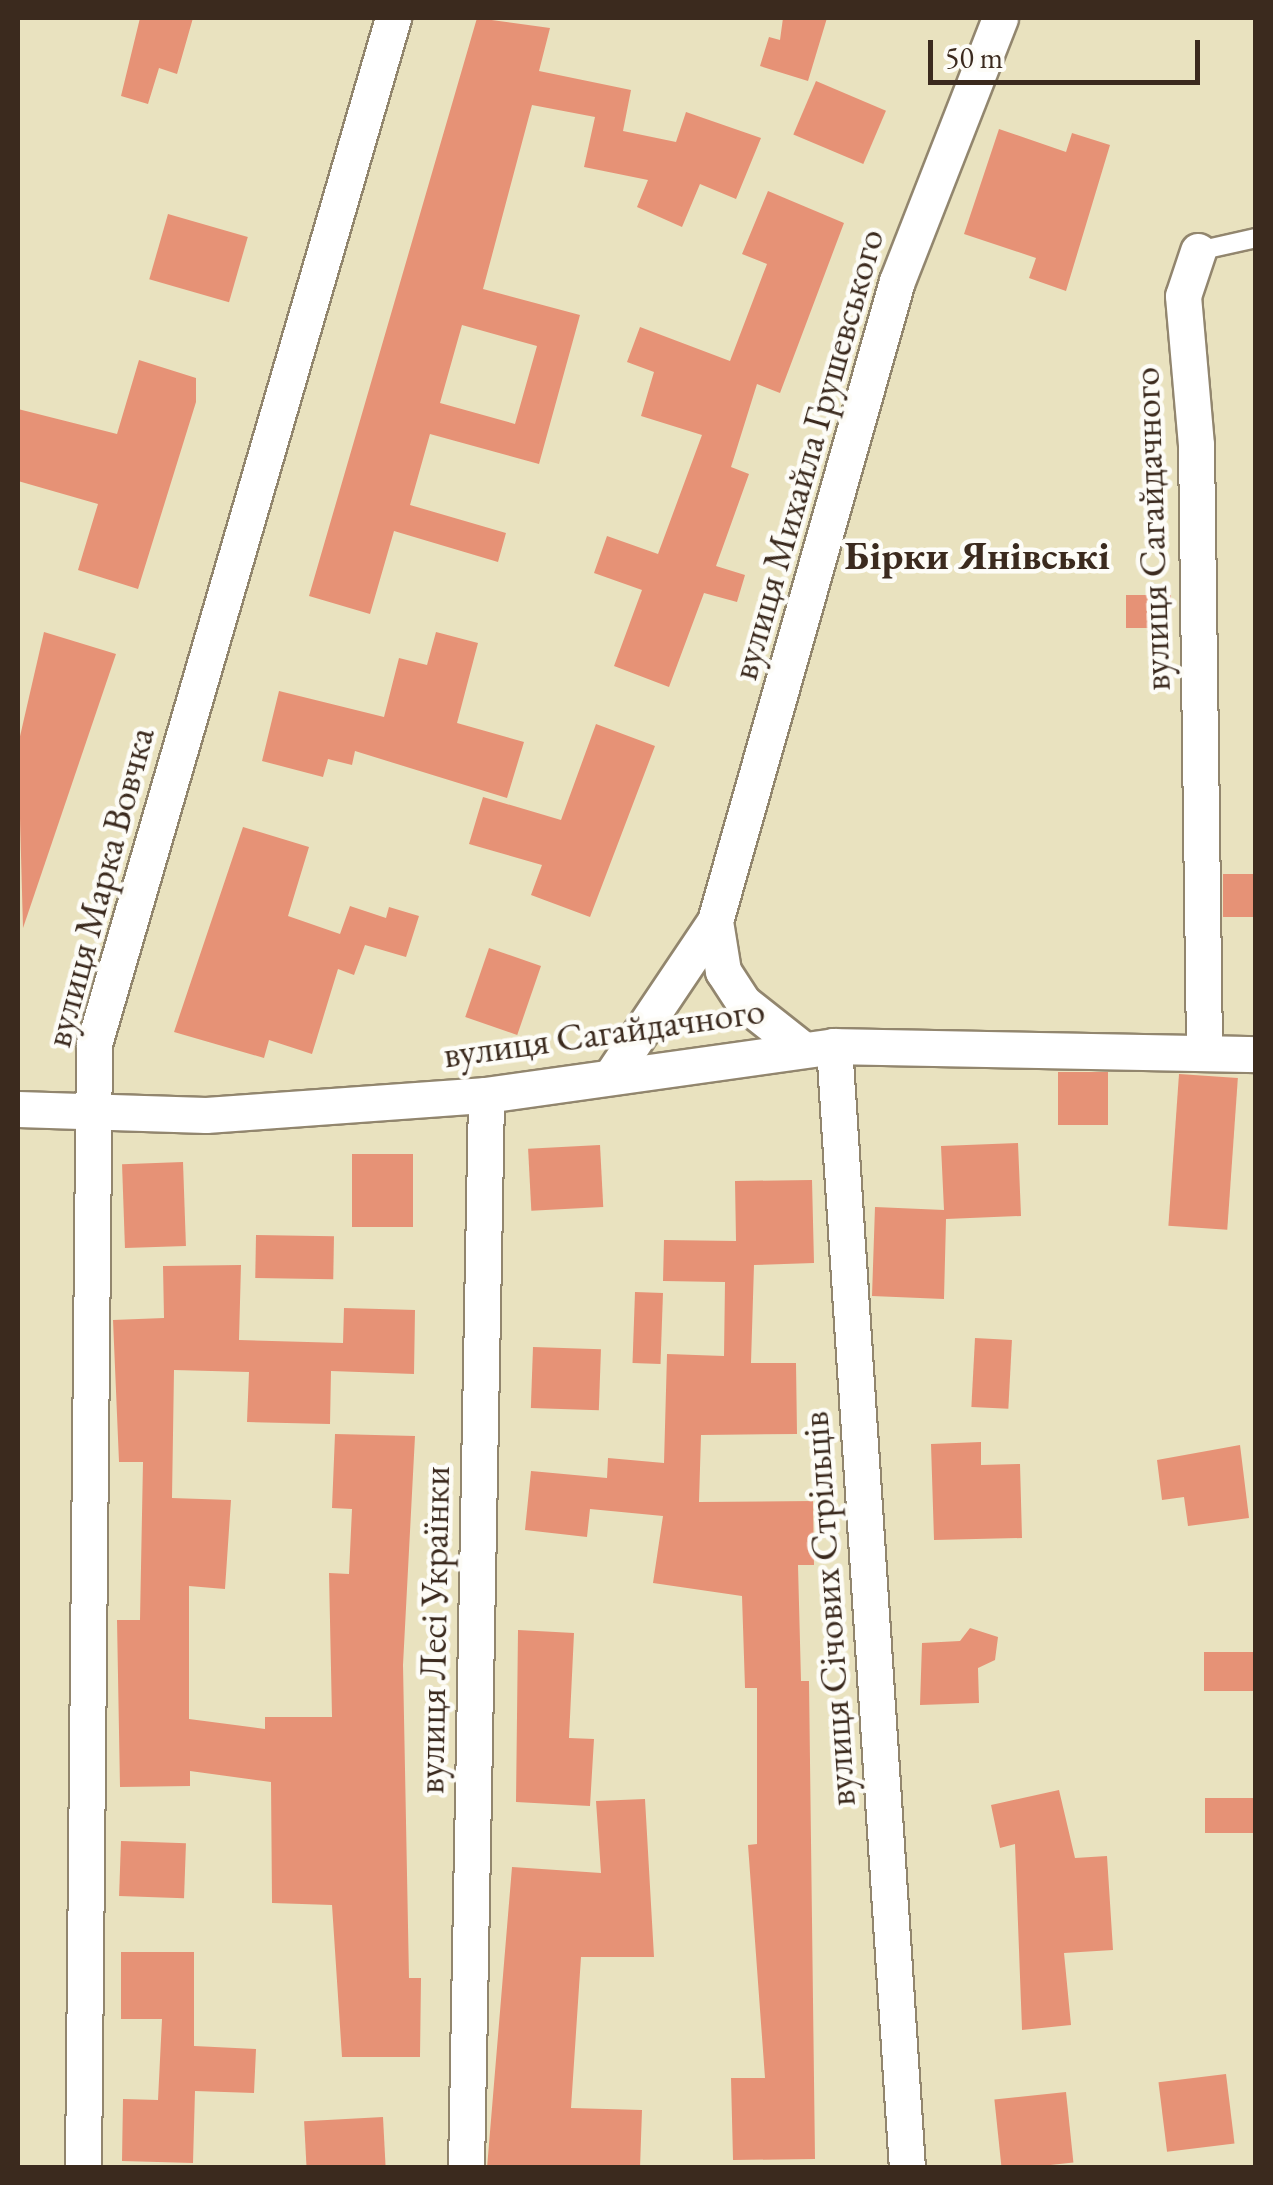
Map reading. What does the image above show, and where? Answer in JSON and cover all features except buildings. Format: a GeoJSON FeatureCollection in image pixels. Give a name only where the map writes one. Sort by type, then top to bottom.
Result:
{"type":"FeatureCollection","features":[{"type":"Feature","properties":{"kind":"street","name":"вулиця Марка Вовчка"},"geometry":{"type":"LineString","coordinates":[[83,2168],[86,1113],[94,1044],[392,18]]}},
{"type":"Feature","properties":{"kind":"street","name":"вулиця Михайла Грушевського"},"geometry":{"type":"LineString","coordinates":[[613,1072],[716,921],[897,280],[1000,18]]}},
{"type":"Feature","properties":{"kind":"street","name":"вулиця Сагайдачного"},"geometry":{"type":"LineString","coordinates":[[1198,251],[1183,296],[1196,445],[1204,1046]]}},
{"type":"Feature","properties":{"kind":"street"},"geometry":{"type":"LineString","coordinates":[[716,921],[733,987],[767,1027],[817,1046]]}},
{"type":"Feature","properties":{"kind":"street","name":"вулиця Сагайдачного"},"geometry":{"type":"LineString","coordinates":[[18,1109],[206,1115],[486,1095],[613,1072],[817,1046],[1204,1046],[1256,1054]]}},
{"type":"Feature","properties":{"kind":"street","name":"вулиця Січових Стрільців"},"geometry":{"type":"LineString","coordinates":[[817,1046],[907,2168]]}},
{"type":"Feature","properties":{"kind":"street","name":"вулиця Лесі Українки"},"geometry":{"type":"LineString","coordinates":[[466,2168],[486,1095]]}},
{"type":"Feature","properties":{"kind":"lane"},"geometry":{"type":"LineString","coordinates":[[1198,251],[1256,238]]}},
{"type":"Feature","properties":{"kind":"district","name":"Бірки Янівські"},"geometry":{"type":"Point","coordinates":[977,555]}}]}
